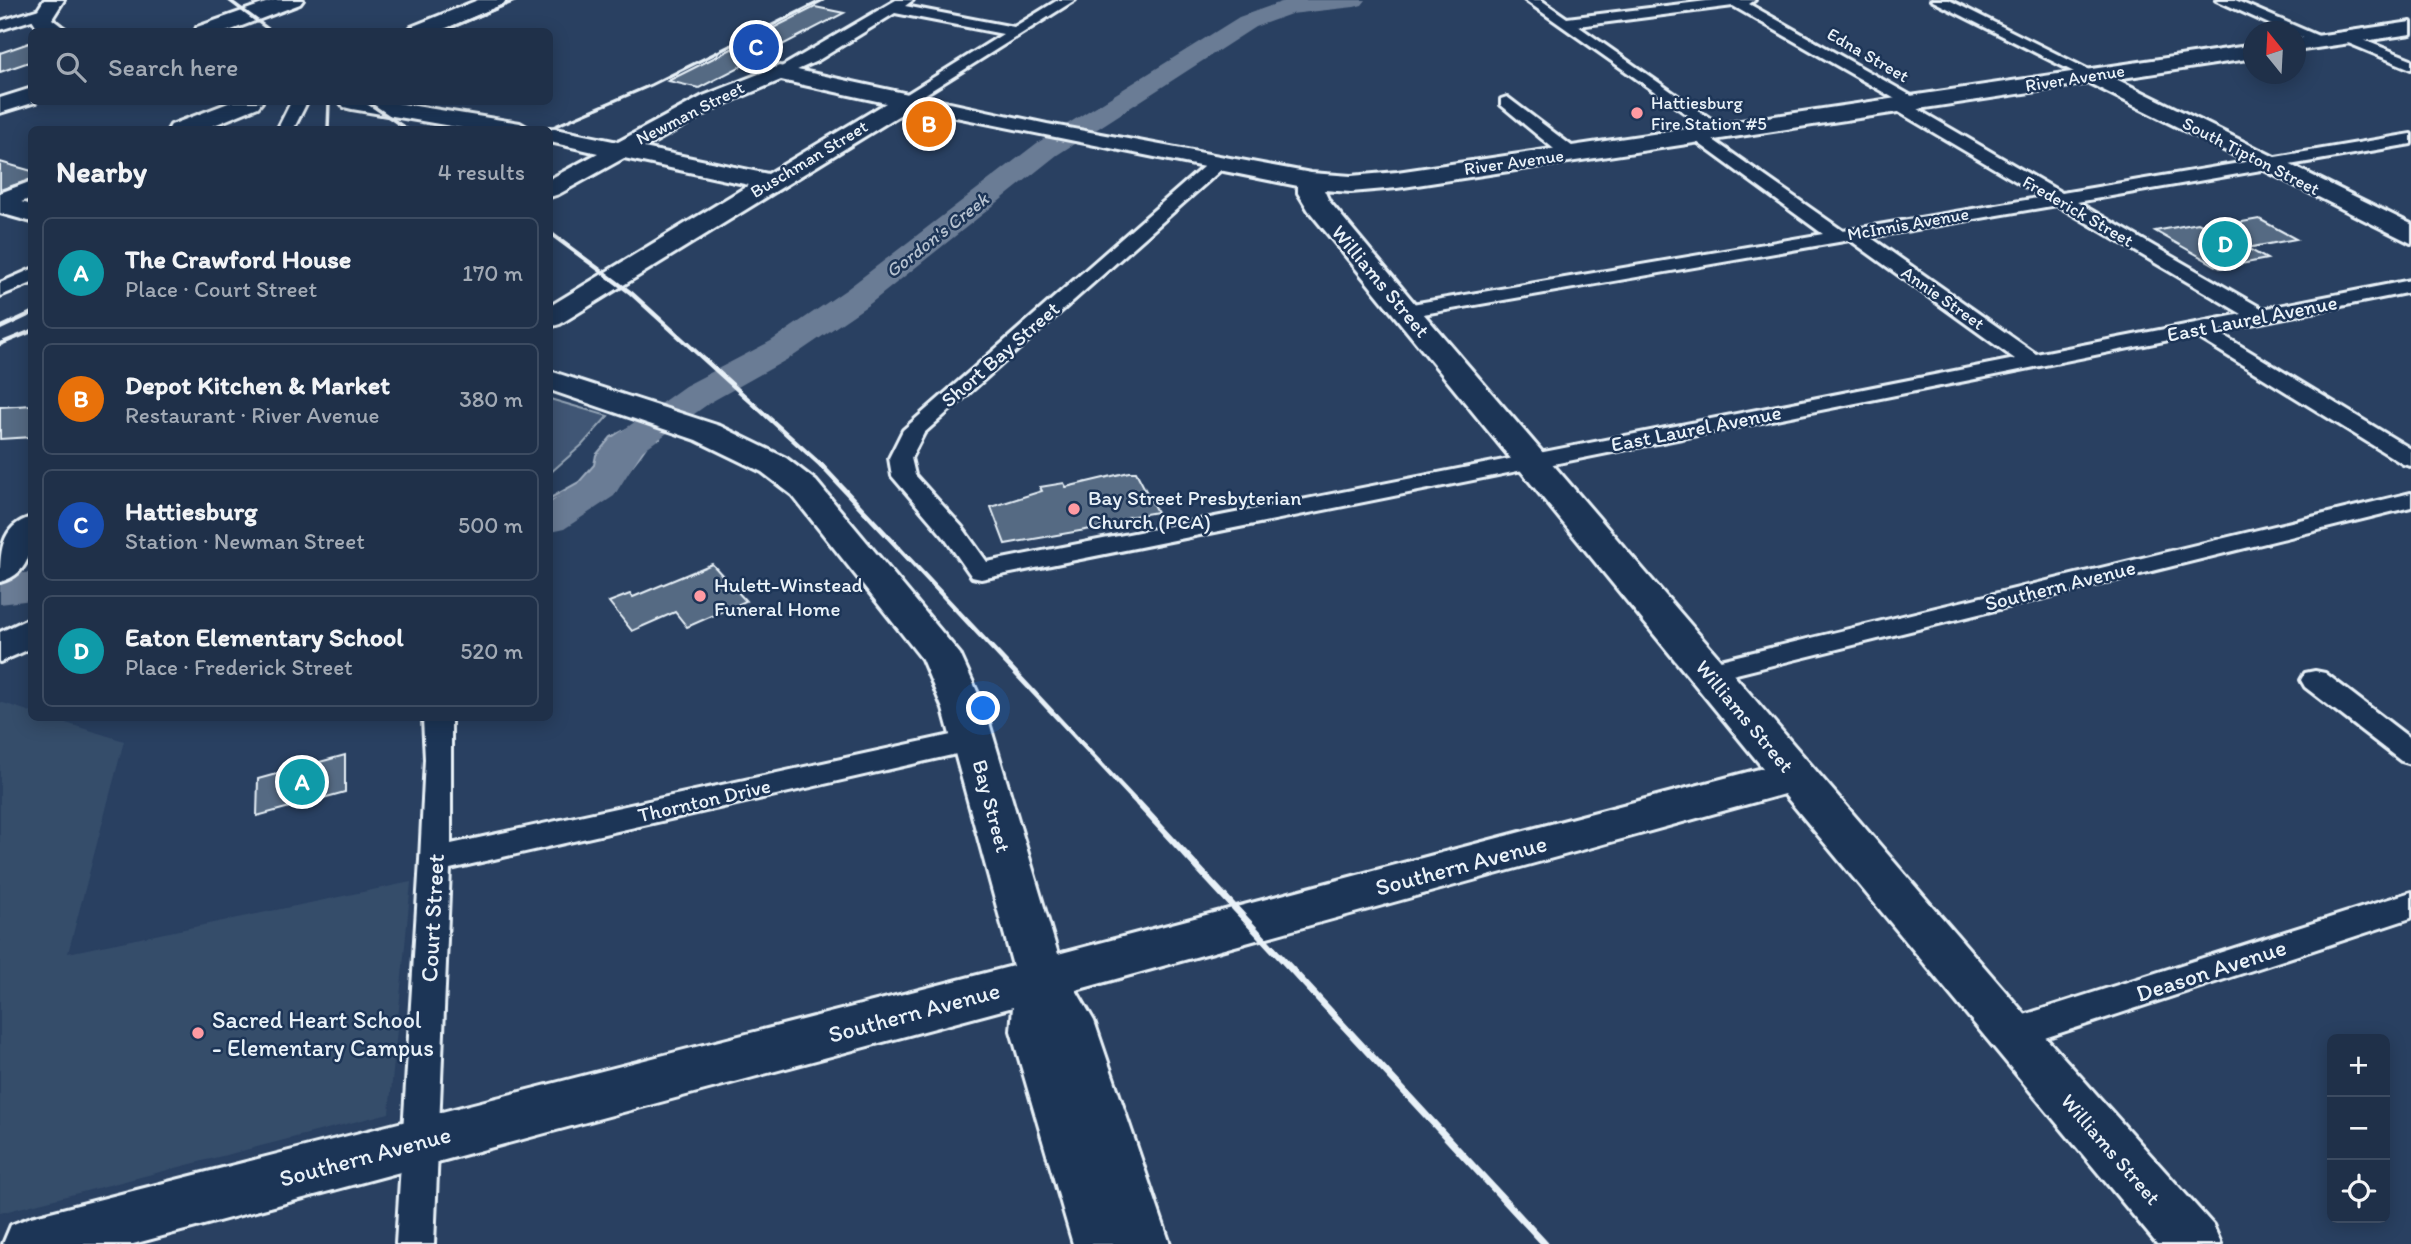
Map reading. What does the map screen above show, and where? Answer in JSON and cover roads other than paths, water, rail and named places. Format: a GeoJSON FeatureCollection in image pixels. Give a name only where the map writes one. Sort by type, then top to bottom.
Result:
{"type":"FeatureCollection","features":[{"type":"Feature","properties":{"kind":"main road"},"geometry":{"type":"LineString","coordinates":[[216,28],[293,0]]}},
{"type":"Feature","properties":{"kind":"main road"},"geometry":{"type":"LineString","coordinates":[[429,28],[496,0]]}},
{"type":"Feature","properties":{"kind":"main road"},"geometry":{"type":"LineString","coordinates":[[50,6],[43,23],[52,28]]}},
{"type":"Feature","properties":{"kind":"main road"},"geometry":{"type":"LineString","coordinates":[[2306,43],[2411,28]]}},
{"type":"Feature","properties":{"kind":"main road","name":"River Avenue"},"geometry":{"type":"LineString","coordinates":[[779,73],[1047,131],[1217,164],[1311,181],[1351,184],[1571,154],[2243,52]]}},
{"type":"Feature","properties":{"kind":"main road","name":"Newman Street"},"geometry":{"type":"LineString","coordinates":[[553,187],[728,92],[779,73]]}},
{"type":"Feature","properties":{"kind":"main road","name":"South Tipton Street"},"geometry":{"type":"LineString","coordinates":[[2091,75],[2411,235]]}},
{"type":"Feature","properties":{"kind":"main road"},"geometry":{"type":"LineString","coordinates":[[0,106],[28,96]]}},
{"type":"Feature","properties":{"kind":"main road","name":"Buschman Street"},"geometry":{"type":"LineString","coordinates":[[553,316],[769,182],[908,100]]}},
{"type":"Feature","properties":{"kind":"main road"},"geometry":{"type":"LineString","coordinates":[[190,126],[242,105]]}},
{"type":"Feature","properties":{"kind":"main road"},"geometry":{"type":"LineString","coordinates":[[370,105],[496,126]]}},
{"type":"Feature","properties":{"kind":"main road"},"geometry":{"type":"LineString","coordinates":[[553,136],[621,148],[769,182]]}},
{"type":"Feature","properties":{"kind":"main road","name":"Williams Street"},"geometry":{"type":"LineString","coordinates":[[1311,181],[1311,193],[1318,205],[2011,1034],[2193,1244]]}},
{"type":"Feature","properties":{"kind":"main road"},"geometry":{"type":"LineString","coordinates":[[0,203],[28,191]]}},
{"type":"Feature","properties":{"kind":"main road"},"geometry":{"type":"LineString","coordinates":[[0,203],[28,213]]}},
{"type":"Feature","properties":{"kind":"main road","name":"Bay Street"},"geometry":{"type":"LineString","coordinates":[[553,381],[639,409],[755,453],[804,488],[940,654],[974,740],[1041,979],[1069,1021],[1142,1244]]}},
{"type":"Feature","properties":{"kind":"main road"},"geometry":{"type":"LineString","coordinates":[[3,566],[28,533]]}},
{"type":"Feature","properties":{"kind":"main road"},"geometry":{"type":"LineString","coordinates":[[0,649],[28,632]]}},
{"type":"Feature","properties":{"kind":"main road","name":"Southern Avenue"},"geometry":{"type":"LineString","coordinates":[[31,1244],[1041,979],[1795,775]]}},
{"type":"Feature","properties":{"kind":"main road","name":"Bay Street"},"geometry":{"type":"LineString","coordinates":[[1041,979],[1036,1031],[1101,1244]]}},
{"type":"Feature","properties":{"kind":"street","name":"Newman Street"},"geometry":{"type":"LineString","coordinates":[[779,73],[812,58],[906,0]]}},
{"type":"Feature","properties":{"kind":"street","name":"Buschman Street"},"geometry":{"type":"LineString","coordinates":[[908,100],[1068,0]]}},
{"type":"Feature","properties":{"kind":"street","name":"Annie Street"},"geometry":{"type":"LineString","coordinates":[[1532,0],[1845,235],[2034,362]]}},
{"type":"Feature","properties":{"kind":"street"},"geometry":{"type":"LineString","coordinates":[[1938,0],[2091,75]]}},
{"type":"Feature","properties":{"kind":"street"},"geometry":{"type":"LineString","coordinates":[[2223,0],[2323,41]]}},
{"type":"Feature","properties":{"kind":"street"},"geometry":{"type":"LineString","coordinates":[[1564,23],[1738,1]]}},
{"type":"Feature","properties":{"kind":"street","name":"Edna Street"},"geometry":{"type":"LineString","coordinates":[[1738,1],[1904,104]]}},
{"type":"Feature","properties":{"kind":"street"},"geometry":{"type":"LineString","coordinates":[[0,26],[50,6]]}},
{"type":"Feature","properties":{"kind":"street"},"geometry":{"type":"LineString","coordinates":[[892,8],[1015,32]]}},
{"type":"Feature","properties":{"kind":"street"},"geometry":{"type":"LineString","coordinates":[[2346,37],[2411,64]]}},
{"type":"Feature","properties":{"kind":"street"},"geometry":{"type":"LineString","coordinates":[[1507,102],[1571,154]]}},
{"type":"Feature","properties":{"kind":"street","name":"Frederick Street"},"geometry":{"type":"LineString","coordinates":[[1904,104],[2056,198],[2260,316]]}},
{"type":"Feature","properties":{"kind":"street"},"geometry":{"type":"LineString","coordinates":[[287,126],[298,105]]}},
{"type":"Feature","properties":{"kind":"street","name":"McInnis Avenue"},"geometry":{"type":"LineString","coordinates":[[1406,311],[2411,138]]}},
{"type":"Feature","properties":{"kind":"street","name":"Short Bay Street"},"geometry":{"type":"LineString","coordinates":[[981,571],[953,532],[904,477],[900,458],[907,440],[914,430],[1217,164]]}},
{"type":"Feature","properties":{"kind":"street"},"geometry":{"type":"LineString","coordinates":[[0,290],[28,277]]}},
{"type":"Feature","properties":{"kind":"street","name":"East Laurel Avenue"},"geometry":{"type":"LineString","coordinates":[[981,571],[2411,286]]}},
{"type":"Feature","properties":{"kind":"street"},"geometry":{"type":"LineString","coordinates":[[2198,329],[2411,459]]}},
{"type":"Feature","properties":{"kind":"street","name":"Southern Avenue"},"geometry":{"type":"LineString","coordinates":[[1708,672],[2411,500]]}},
{"type":"Feature","properties":{"kind":"street"},"geometry":{"type":"LineString","coordinates":[[2315,680],[2411,754]]}},
{"type":"Feature","properties":{"kind":"street","name":"Court Street"},"geometry":{"type":"LineString","coordinates":[[415,1244],[435,860],[439,758],[437,721]]}},
{"type":"Feature","properties":{"kind":"street","name":"Thornton Drive"},"geometry":{"type":"LineString","coordinates":[[435,860],[974,740]]}},
{"type":"Feature","properties":{"kind":"street","name":"Deason Avenue"},"geometry":{"type":"LineString","coordinates":[[2011,1034],[2411,905]]}},
{"type":"Feature","properties":{"kind":"water"},"geometry":{"type":"Polygon","coordinates":[[[634,425],[661,433],[660,439],[651,440],[606,493],[553,529],[553,496],[579,482],[594,465],[596,455],[611,437],[634,425]]]}},
{"type":"Feature","properties":{"kind":"waterway","name":"Gordon's Creek"},"geometry":{"type":"LineString","coordinates":[[553,518],[600,488],[628,444],[698,394],[783,348],[859,296],[1047,149],[1201,54],[1247,22],[1287,7],[1354,0]]}},
{"type":"Feature","properties":{"kind":"waterway","name":"Gordon's Creek"},"geometry":{"type":"LineString","coordinates":[[0,590],[28,586]]}},
{"type":"Feature","properties":{"kind":"railway"},"geometry":{"type":"LineString","coordinates":[[229,0],[267,28]]}},
{"type":"Feature","properties":{"kind":"railway"},"geometry":{"type":"LineString","coordinates":[[450,28],[517,0]]}},
{"type":"Feature","properties":{"kind":"railway"},"geometry":{"type":"LineString","coordinates":[[553,127],[651,85],[823,0]]}},
{"type":"Feature","properties":{"kind":"railway"},"geometry":{"type":"LineString","coordinates":[[328,126],[329,105]]}},
{"type":"Feature","properties":{"kind":"railway"},"geometry":{"type":"LineString","coordinates":[[371,105],[402,126]]}},
{"type":"Feature","properties":{"kind":"railway"},"geometry":{"type":"LineString","coordinates":[[553,235],[631,293],[822,466]]}},
{"type":"Feature","properties":{"kind":"railway"},"geometry":{"type":"LineString","coordinates":[[0,328],[28,315]]}},
{"type":"Feature","properties":{"kind":"railway"},"geometry":{"type":"LineString","coordinates":[[0,344],[28,333]]}},
{"type":"Feature","properties":{"kind":"railway"},"geometry":{"type":"LineString","coordinates":[[822,466],[1140,806]]}},
{"type":"Feature","properties":{"kind":"railway"},"geometry":{"type":"LineString","coordinates":[[1139,804],[1545,1244]]}},
{"type":"Feature","properties":{"kind":"place","name":"Hattiesburg"},"geometry":{"type":"Point","coordinates":[756,47]}},
{"type":"Feature","properties":{"kind":"place","name":"Hattiesburg Fire Station #5"},"geometry":{"type":"Point","coordinates":[1637,113]}},
{"type":"Feature","properties":{"kind":"place","name":"Depot Kitchen & Market"},"geometry":{"type":"Point","coordinates":[929,124]}},
{"type":"Feature","properties":{"kind":"place","name":"Eaton Elementary School"},"geometry":{"type":"Point","coordinates":[2225,244]}},
{"type":"Feature","properties":{"kind":"place","name":"Bay Street Presbyterian Church (PCA)"},"geometry":{"type":"Point","coordinates":[1074,509]}},
{"type":"Feature","properties":{"kind":"place","name":"Hulett-Winstead Funeral Home"},"geometry":{"type":"Point","coordinates":[700,596]}},
{"type":"Feature","properties":{"kind":"place","name":"The Crawford House"},"geometry":{"type":"Point","coordinates":[302,782]}},
{"type":"Feature","properties":{"kind":"place","name":"Sacred Heart School - Elementary Campus"},"geometry":{"type":"Point","coordinates":[198,1033]}}]}
